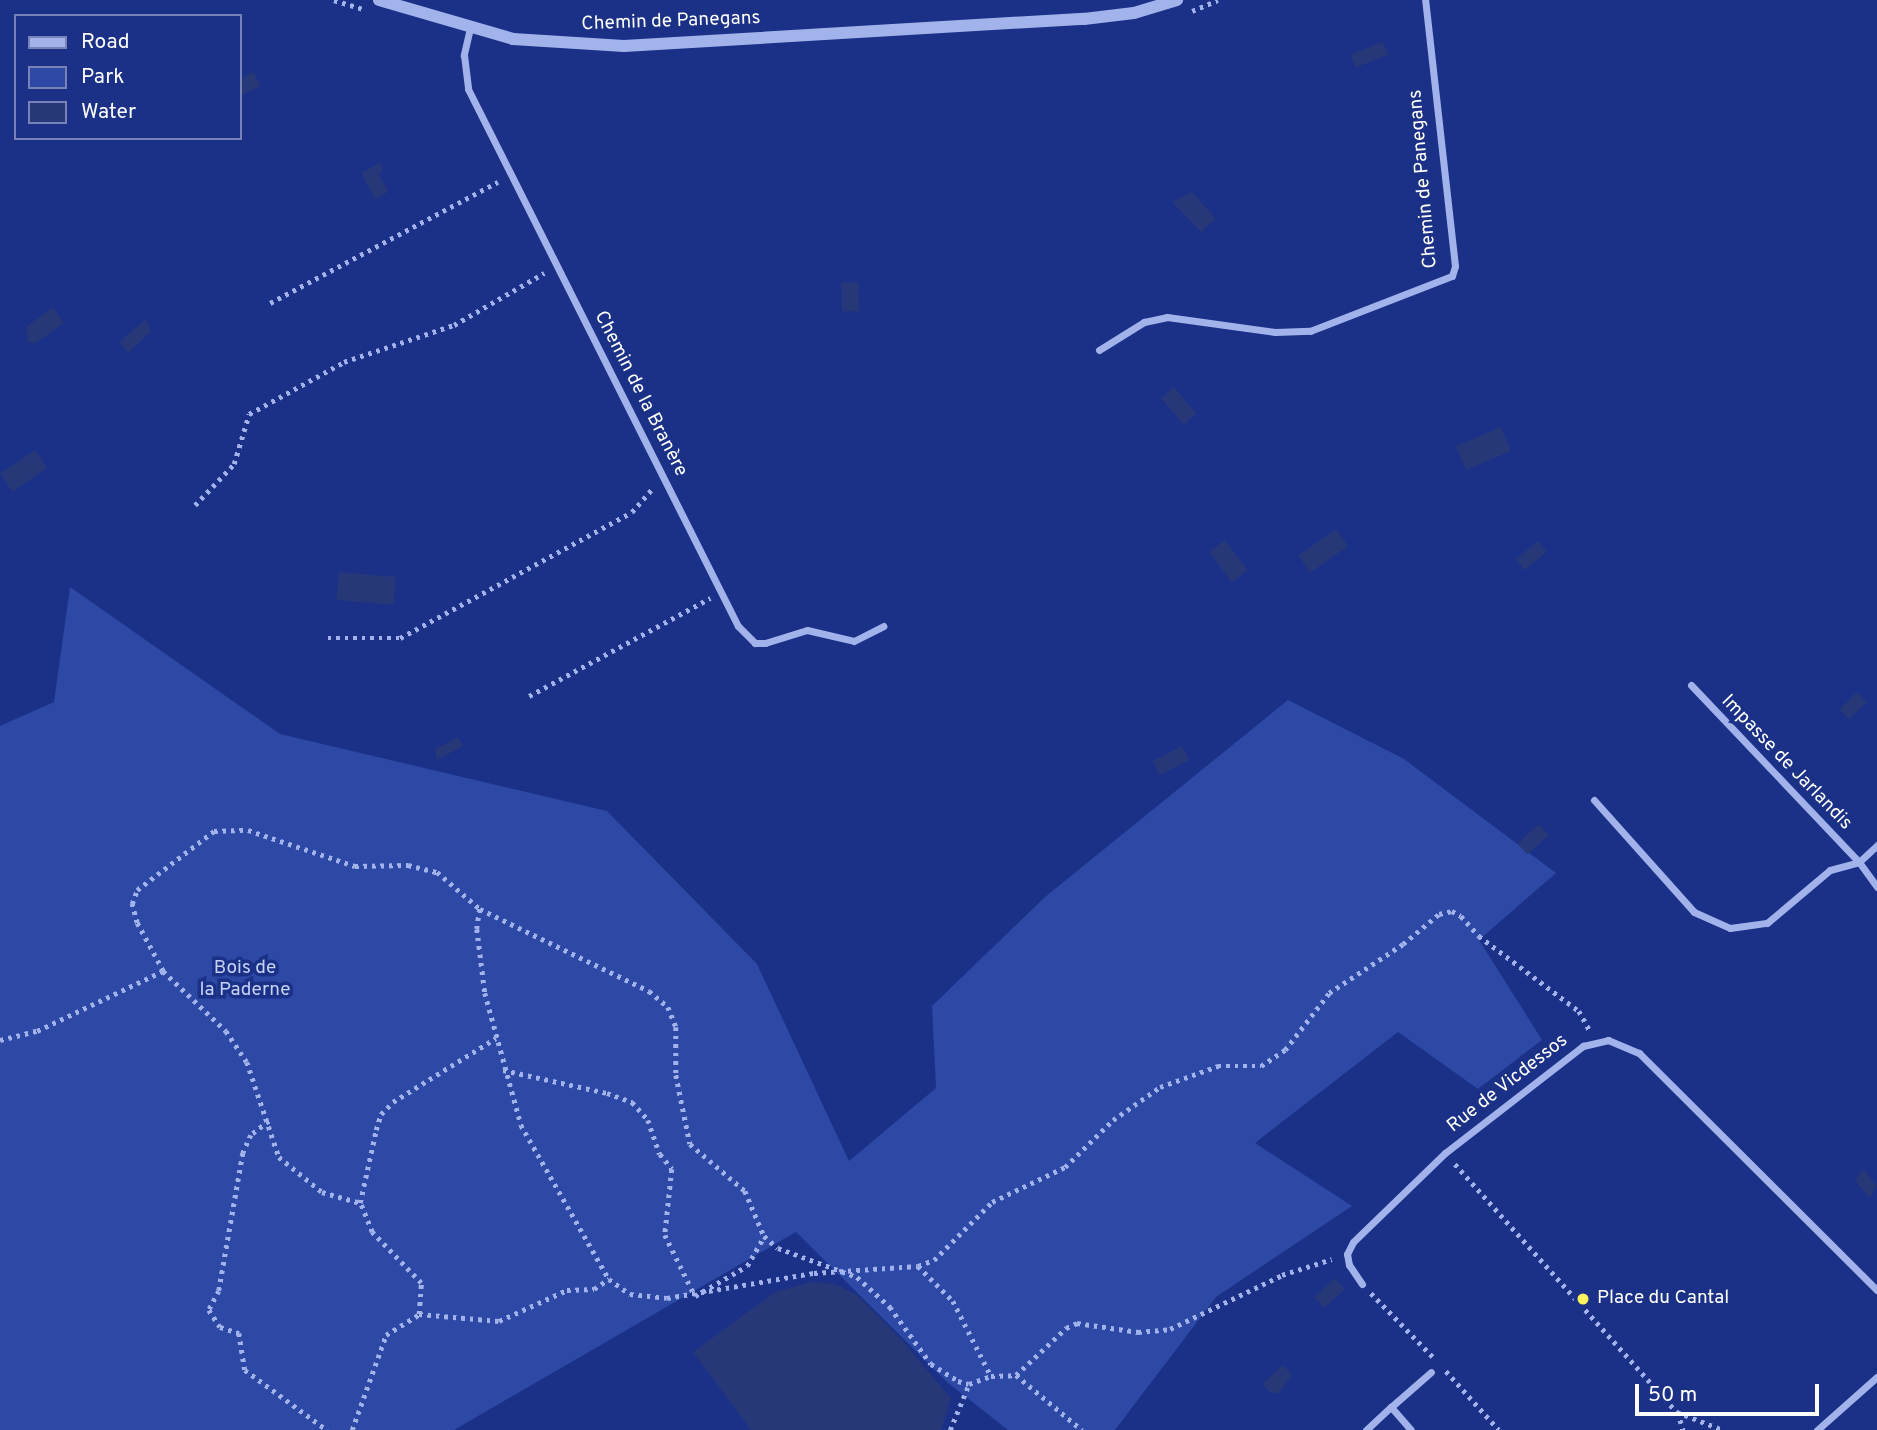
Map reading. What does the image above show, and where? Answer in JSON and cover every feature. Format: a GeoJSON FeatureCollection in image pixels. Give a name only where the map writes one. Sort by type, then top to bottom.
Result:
{"type":"FeatureCollection","features":[{"type":"Feature","properties":{"kind":"street","name":"Chemin de Panegans"},"geometry":{"type":"LineString","coordinates":[[379,0],[470,28],[547,43],[624,46],[1084,19],[1134,13],[1177,0]]}},
{"type":"Feature","properties":{"kind":"street","name":"Chemin de Panegans"},"geometry":{"type":"LineString","coordinates":[[1099,351],[1144,322],[1167,317],[1304,332],[1451,276],[1455,266],[1425,0]]}},
{"type":"Feature","properties":{"kind":"street","name":"Chemin de la Branère"},"geometry":{"type":"LineString","coordinates":[[470,28],[464,55],[468,89],[738,626],[755,643],[780,640],[807,630],[854,642],[883,626]]}},
{"type":"Feature","properties":{"kind":"street","name":"Impasse de Jarlandis"},"geometry":{"type":"LineString","coordinates":[[1691,685],[1859,862],[1877,887]]}},
{"type":"Feature","properties":{"kind":"street"},"geometry":{"type":"LineString","coordinates":[[1594,800],[1693,912],[1720,926],[1740,929],[1768,923],[1830,870],[1859,862],[1877,845]]}},
{"type":"Feature","properties":{"kind":"street","name":"Rue de Vicdessos"},"geometry":{"type":"LineString","coordinates":[[1348,1254],[1353,1242],[1445,1153],[1583,1046],[1595,1041],[1620,1042],[1639,1053],[1877,1290]]}},
{"type":"Feature","properties":{"kind":"street"},"geometry":{"type":"LineString","coordinates":[[1348,1254],[1349,1265],[1362,1284]]}},
{"type":"Feature","properties":{"kind":"street"},"geometry":{"type":"LineString","coordinates":[[1366,1430],[1431,1371]]}},
{"type":"Feature","properties":{"kind":"street"},"geometry":{"type":"LineString","coordinates":[[1816,1430],[1877,1377]]}},
{"type":"Feature","properties":{"kind":"street"},"geometry":{"type":"LineString","coordinates":[[1391,1407],[1411,1430]]}},
{"type":"Feature","properties":{"kind":"path"},"geometry":{"type":"LineString","coordinates":[[270,303],[513,174]]}},
{"type":"Feature","properties":{"kind":"path"},"geometry":{"type":"LineString","coordinates":[[195,505],[234,464],[249,415],[344,362],[454,326],[558,265]]}},
{"type":"Feature","properties":{"kind":"path"},"geometry":{"type":"LineString","coordinates":[[328,638],[400,638],[632,512],[664,476]]}},
{"type":"Feature","properties":{"kind":"path"},"geometry":{"type":"LineString","coordinates":[[529,696],[721,592]]}},
{"type":"Feature","properties":{"kind":"path"},"geometry":{"type":"LineString","coordinates":[[360,1203],[322,1192],[279,1157],[247,1062],[226,1031],[163,971],[137,923],[132,904],[136,890],[214,831],[248,830],[355,866],[408,865],[437,872],[480,909],[649,991],[668,1007],[676,1027],[676,1075],[690,1144],[745,1191],[764,1236],[778,1248],[858,1278],[890,1307],[931,1364],[969,1384]]}},
{"type":"Feature","properties":{"kind":"path"},"geometry":{"type":"LineString","coordinates":[[480,909],[479,942],[496,1038],[503,1070],[521,1125],[609,1279],[630,1294],[695,1296],[838,1271],[918,1266],[934,1260],[992,1202],[1065,1167],[1113,1120],[1160,1087],[1217,1066],[1261,1066],[1285,1050],[1329,993],[1403,944],[1439,914],[1452,911],[1461,916],[1479,936],[1579,1011],[1595,1041]]}},
{"type":"Feature","properties":{"kind":"path"},"geometry":{"type":"LineString","coordinates":[[0,1040],[37,1031],[163,971]]}},
{"type":"Feature","properties":{"kind":"path"},"geometry":{"type":"LineString","coordinates":[[419,1314],[421,1283],[372,1232],[360,1203],[381,1114],[393,1102],[496,1038]]}},
{"type":"Feature","properties":{"kind":"path"},"geometry":{"type":"LineString","coordinates":[[503,1070],[607,1093],[632,1102],[648,1119],[660,1154],[672,1169],[665,1235],[695,1296]]}},
{"type":"Feature","properties":{"kind":"path"},"geometry":{"type":"LineString","coordinates":[[269,1121],[251,1135],[243,1153],[219,1291],[209,1310],[220,1327],[239,1333],[245,1370],[327,1430]]}},
{"type":"Feature","properties":{"kind":"path"},"geometry":{"type":"LineString","coordinates":[[1445,1153],[1677,1412],[1683,1430]]}},
{"type":"Feature","properties":{"kind":"path"},"geometry":{"type":"LineString","coordinates":[[695,1296],[747,1266],[764,1236]]}},
{"type":"Feature","properties":{"kind":"path"},"geometry":{"type":"LineString","coordinates":[[950,1430],[969,1384],[991,1376],[1016,1375],[1057,1336],[1077,1323],[1138,1332],[1170,1329],[1282,1275],[1348,1254]]}},
{"type":"Feature","properties":{"kind":"path"},"geometry":{"type":"LineString","coordinates":[[918,1266],[953,1301],[991,1376]]}},
{"type":"Feature","properties":{"kind":"path"},"geometry":{"type":"LineString","coordinates":[[352,1430],[386,1335],[419,1314],[499,1321],[567,1290],[594,1289],[609,1279]]}},
{"type":"Feature","properties":{"kind":"path"},"geometry":{"type":"LineString","coordinates":[[1016,1375],[1082,1430]]}},
{"type":"Feature","properties":{"kind":"path"},"geometry":{"type":"LineString","coordinates":[[1677,1412],[1723,1430]]}},
{"type":"Feature","properties":{"kind":"green space","name":"Bois de la Paderne"},"geometry":{"type":"Polygon","coordinates":[[[70,587],[280,734],[607,811],[757,964],[849,1161],[936,1088],[932,1006],[1045,897],[1288,700],[1404,759],[1556,873],[1479,940],[1542,1040],[1478,1089],[1398,1032],[1255,1143],[1352,1206],[1216,1297],[1115,1430],[1008,1430],[947,1382],[796,1232],[454,1430],[0,1430],[0,726],[54,702],[70,587]]]}},
{"type":"Feature","properties":{"kind":"water"},"geometry":{"type":"Polygon","coordinates":[[[1383,42],[1388,55],[1355,68],[1350,55],[1383,42]]]}},
{"type":"Feature","properties":{"kind":"water"},"geometry":{"type":"Polygon","coordinates":[[[254,72],[260,86],[242,95],[242,78],[254,72]]]}},
{"type":"Feature","properties":{"kind":"water"},"geometry":{"type":"Polygon","coordinates":[[[380,163],[383,171],[379,174],[388,192],[375,199],[361,173],[380,163]]]}},
{"type":"Feature","properties":{"kind":"water"},"geometry":{"type":"Polygon","coordinates":[[[1192,192],[1216,219],[1201,232],[1172,202],[1192,192]]]}},
{"type":"Feature","properties":{"kind":"water"},"geometry":{"type":"Polygon","coordinates":[[[858,282],[859,311],[842,312],[841,283],[858,282]]]}},
{"type":"Feature","properties":{"kind":"water"},"geometry":{"type":"Polygon","coordinates":[[[53,307],[64,323],[36,343],[28,342],[26,327],[53,307]]]}},
{"type":"Feature","properties":{"kind":"water"},"geometry":{"type":"Polygon","coordinates":[[[146,319],[151,332],[128,353],[119,342],[146,319]]]}},
{"type":"Feature","properties":{"kind":"water"},"geometry":{"type":"Polygon","coordinates":[[[1174,387],[1196,414],[1183,425],[1161,398],[1174,387]]]}},
{"type":"Feature","properties":{"kind":"water"},"geometry":{"type":"Polygon","coordinates":[[[1501,427],[1511,451],[1466,470],[1456,446],[1501,427]]]}},
{"type":"Feature","properties":{"kind":"water"},"geometry":{"type":"Polygon","coordinates":[[[35,450],[47,468],[12,492],[0,473],[35,450]]]}},
{"type":"Feature","properties":{"kind":"water"},"geometry":{"type":"Polygon","coordinates":[[[1336,529],[1348,546],[1310,573],[1298,555],[1336,529]]]}},
{"type":"Feature","properties":{"kind":"water"},"geometry":{"type":"Polygon","coordinates":[[[1225,540],[1248,570],[1232,582],[1209,552],[1225,540]]]}},
{"type":"Feature","properties":{"kind":"water"},"geometry":{"type":"Polygon","coordinates":[[[1538,541],[1547,552],[1524,570],[1515,559],[1538,541]]]}},
{"type":"Feature","properties":{"kind":"water"},"geometry":{"type":"Polygon","coordinates":[[[339,572],[396,577],[393,605],[337,600],[339,572]]]}},
{"type":"Feature","properties":{"kind":"water"},"geometry":{"type":"Polygon","coordinates":[[[1857,692],[1867,702],[1849,720],[1839,710],[1857,692]]]}},
{"type":"Feature","properties":{"kind":"water"},"geometry":{"type":"Polygon","coordinates":[[[458,737],[463,746],[437,760],[435,749],[458,737]]]}},
{"type":"Feature","properties":{"kind":"water"},"geometry":{"type":"Polygon","coordinates":[[[1182,746],[1189,760],[1160,775],[1153,761],[1182,746]]]}},
{"type":"Feature","properties":{"kind":"water"},"geometry":{"type":"Polygon","coordinates":[[[1539,824],[1549,835],[1527,855],[1517,843],[1539,824]]]}},
{"type":"Feature","properties":{"kind":"water"},"geometry":{"type":"Polygon","coordinates":[[[1863,1169],[1877,1185],[1870,1198],[1855,1181],[1863,1169]]]}},
{"type":"Feature","properties":{"kind":"water"},"geometry":{"type":"Polygon","coordinates":[[[1335,1278],[1345,1289],[1324,1308],[1314,1297],[1335,1278]]]}},
{"type":"Feature","properties":{"kind":"water"},"geometry":{"type":"Polygon","coordinates":[[[811,1282],[835,1284],[857,1295],[901,1339],[951,1398],[941,1430],[751,1430],[693,1352],[775,1292],[811,1282]]]}},
{"type":"Feature","properties":{"kind":"water"},"geometry":{"type":"Polygon","coordinates":[[[1283,1365],[1292,1375],[1279,1393],[1271,1393],[1262,1384],[1283,1365]]]}},
{"type":"Feature","properties":{"kind":"place","name":"Place du Cantal"},"geometry":{"type":"Point","coordinates":[1583,1299]}}]}
